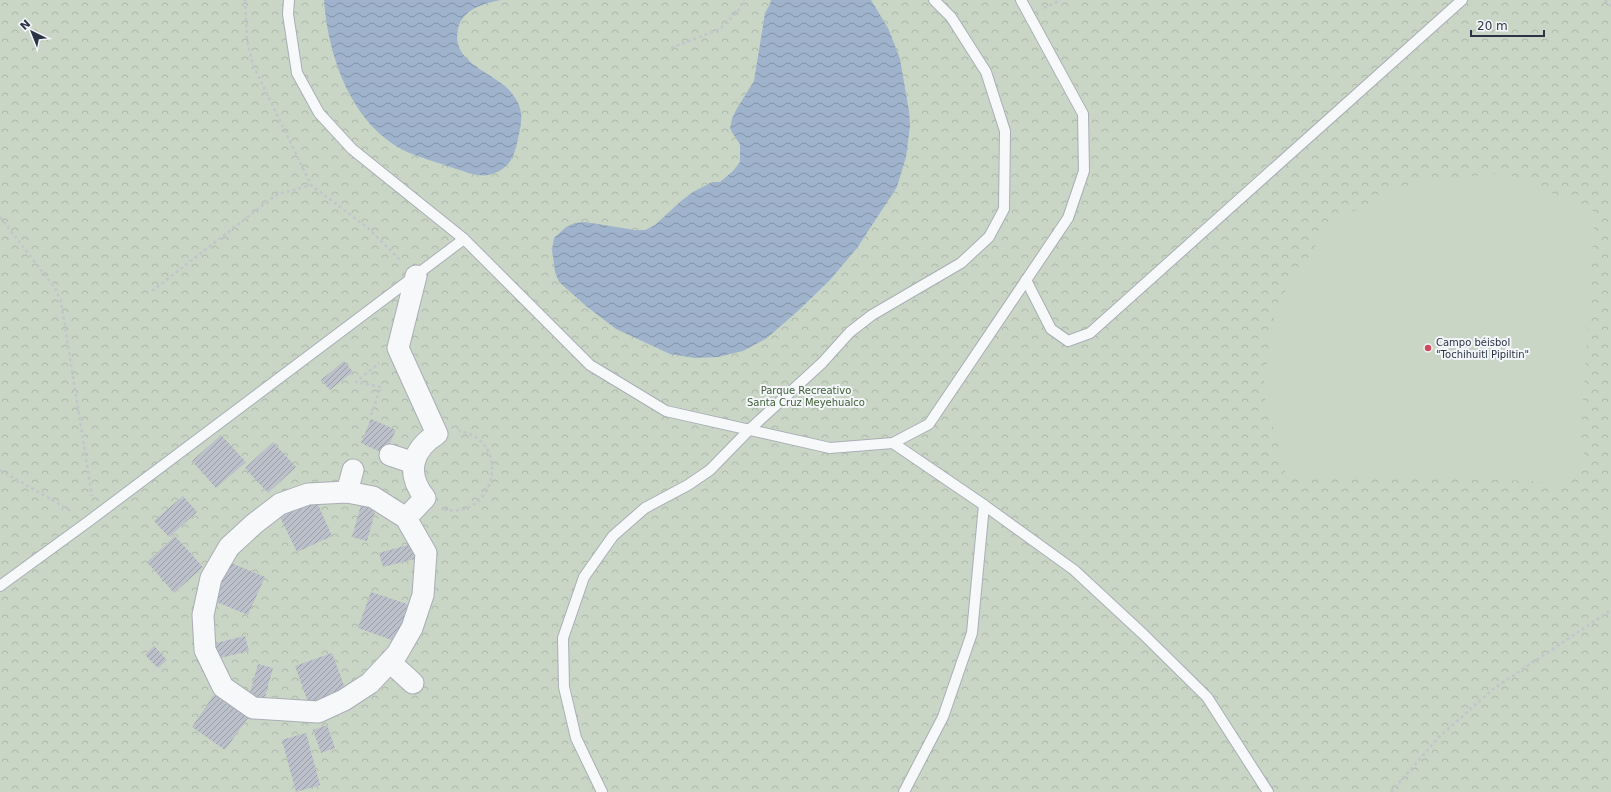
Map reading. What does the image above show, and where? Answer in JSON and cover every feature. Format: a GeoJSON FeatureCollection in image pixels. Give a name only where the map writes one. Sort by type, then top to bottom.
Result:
{"type":"FeatureCollection","features":[{"type":"Feature","properties":{"kind":"street"},"geometry":{"type":"LineString","coordinates":[[406,518],[425,498],[415,483],[414,463],[417,453],[423,445],[437,434],[398,348],[416,276]]}},
{"type":"Feature","properties":{"kind":"street"},"geometry":{"type":"LineString","coordinates":[[390,455],[414,463]]}},
{"type":"Feature","properties":{"kind":"street"},"geometry":{"type":"LineString","coordinates":[[347,492],[353,470]]}},
{"type":"Feature","properties":{"kind":"street"},"geometry":{"type":"LineString","coordinates":[[347,492],[373,497],[406,518],[426,553],[423,595],[412,628],[397,654],[370,683],[344,700],[308,718],[253,708],[223,686],[205,650],[202,614],[212,578],[229,547],[254,524],[280,504],[308,494],[347,492]]}},
{"type":"Feature","properties":{"kind":"street"},"geometry":{"type":"LineString","coordinates":[[390,662],[413,683]]}},
{"type":"Feature","properties":{"kind":"lane"},"geometry":{"type":"LineString","coordinates":[[289,0],[288,14],[298,74],[319,113],[352,149],[464,240],[590,365],[666,411],[830,448],[893,443],[929,424],[1068,218],[1084,171],[1083,114],[1021,0]]}},
{"type":"Feature","properties":{"kind":"lane"},"geometry":{"type":"LineString","coordinates":[[602,792],[576,738],[564,687],[563,638],[584,577],[612,536],[645,508],[688,485],[710,470],[749,430],[822,363],[850,332],[872,315],[961,263],[989,237],[1004,209],[1005,131],[986,72],[951,17],[934,0]]}},
{"type":"Feature","properties":{"kind":"lane"},"geometry":{"type":"LineString","coordinates":[[1026,280],[1051,329],[1068,341],[1090,332],[1462,0]]}},
{"type":"Feature","properties":{"kind":"lane"},"geometry":{"type":"LineString","coordinates":[[0,586],[92,519],[464,240]]}},
{"type":"Feature","properties":{"kind":"lane"},"geometry":{"type":"LineString","coordinates":[[893,443],[984,505],[1074,570],[1143,634],[1207,697],[1268,792]]}},
{"type":"Feature","properties":{"kind":"lane"},"geometry":{"type":"LineString","coordinates":[[904,792],[943,716],[972,633],[984,505]]}},
{"type":"Feature","properties":{"kind":"path"},"geometry":{"type":"LineString","coordinates":[[245,0],[247,41],[253,65],[311,184],[368,228],[416,276]]}},
{"type":"Feature","properties":{"kind":"path"},"geometry":{"type":"LineString","coordinates":[[671,48],[720,29],[738,11],[744,0]]}},
{"type":"Feature","properties":{"kind":"path"},"geometry":{"type":"LineString","coordinates":[[1605,0],[1611,6]]}},
{"type":"Feature","properties":{"kind":"path"},"geometry":{"type":"LineString","coordinates":[[152,291],[276,195],[311,184]]}},
{"type":"Feature","properties":{"kind":"path"},"geometry":{"type":"LineString","coordinates":[[0,217],[55,288],[61,301],[92,519]]}},
{"type":"Feature","properties":{"kind":"path"},"geometry":{"type":"LineString","coordinates":[[371,415],[381,387],[356,382],[398,348]]}},
{"type":"Feature","properties":{"kind":"path"},"geometry":{"type":"LineString","coordinates":[[425,498],[436,506],[449,510],[461,509],[472,505],[482,497],[489,487],[492,475],[492,463],[488,452],[481,442],[471,435],[460,431],[448,431],[437,434]]}},
{"type":"Feature","properties":{"kind":"path"},"geometry":{"type":"LineString","coordinates":[[0,470],[92,519]]}},
{"type":"Feature","properties":{"kind":"path"},"geometry":{"type":"LineString","coordinates":[[1391,792],[1438,738],[1493,689],[1611,610]]}},
{"type":"Feature","properties":{"kind":"green space","name":"Parque Recreativo Santa Cruz Meyehualco"},"geometry":{"type":"Polygon","coordinates":[[[0,0],[1611,0],[1611,792],[0,792],[0,0]]]}},
{"type":"Feature","properties":{"kind":"green space","name":"Campo béisbol \"Tochihuitl Pipiltin\""},"geometry":{"type":"Polygon","coordinates":[[[1505,173],[1595,212],[1581,436],[1585,461],[1573,478],[1554,487],[1533,481],[1286,475],[1263,390],[1276,306],[1332,221],[1415,182],[1505,173]]]}},
{"type":"Feature","properties":{"kind":"water"},"geometry":{"type":"Polygon","coordinates":[[[324,0],[501,0],[477,7],[466,14],[459,25],[457,37],[459,47],[464,55],[479,69],[507,88],[515,97],[521,110],[520,129],[515,150],[506,166],[493,174],[474,174],[405,151],[386,139],[370,124],[357,106],[346,86],[337,65],[331,43],[326,21],[324,0]]]}},
{"type":"Feature","properties":{"kind":"water"},"geometry":{"type":"Polygon","coordinates":[[[771,0],[871,0],[888,28],[900,59],[909,111],[910,126],[906,157],[897,187],[857,248],[830,280],[767,338],[743,351],[718,357],[695,358],[670,354],[616,329],[586,306],[559,282],[555,272],[552,250],[554,238],[566,227],[575,223],[585,222],[635,230],[645,230],[655,225],[693,192],[712,182],[720,182],[733,171],[740,162],[740,144],[730,128],[732,119],[754,81],[765,13],[771,0]]]}},
{"type":"Feature","properties":{"kind":"building"},"geometry":{"type":"Polygon","coordinates":[[[344,361],[353,372],[330,390],[321,380],[344,361]]]}},
{"type":"Feature","properties":{"kind":"building"},"geometry":{"type":"Polygon","coordinates":[[[371,419],[396,430],[385,454],[361,443],[371,419]]]}},
{"type":"Feature","properties":{"kind":"building"},"geometry":{"type":"Polygon","coordinates":[[[221,435],[246,462],[216,488],[192,461],[221,435]]]}},
{"type":"Feature","properties":{"kind":"building"},"geometry":{"type":"Polygon","coordinates":[[[273,442],[296,467],[268,493],[245,468],[273,442]]]}},
{"type":"Feature","properties":{"kind":"building"},"geometry":{"type":"Polygon","coordinates":[[[183,496],[197,512],[169,537],[154,521],[183,496]]]}},
{"type":"Feature","properties":{"kind":"building"},"geometry":{"type":"Polygon","coordinates":[[[315,498],[332,536],[297,552],[279,515],[315,498]]]}},
{"type":"Feature","properties":{"kind":"building"},"geometry":{"type":"Polygon","coordinates":[[[362,501],[377,505],[367,541],[352,537],[362,501]]]}},
{"type":"Feature","properties":{"kind":"building"},"geometry":{"type":"Polygon","coordinates":[[[175,536],[203,567],[174,593],[147,562],[175,536]]]}},
{"type":"Feature","properties":{"kind":"building"},"geometry":{"type":"Polygon","coordinates":[[[415,543],[419,558],[383,567],[379,553],[415,543]]]}},
{"type":"Feature","properties":{"kind":"building"},"geometry":{"type":"Polygon","coordinates":[[[229,562],[265,577],[248,615],[212,600],[229,562]]]}},
{"type":"Feature","properties":{"kind":"building"},"geometry":{"type":"Polygon","coordinates":[[[371,592],[410,605],[397,642],[358,628],[371,592]]]}},
{"type":"Feature","properties":{"kind":"building"},"geometry":{"type":"Polygon","coordinates":[[[245,636],[249,651],[212,660],[208,645],[245,636]]]}},
{"type":"Feature","properties":{"kind":"building"},"geometry":{"type":"Polygon","coordinates":[[[154,646],[167,660],[158,668],[145,655],[154,646]]]}},
{"type":"Feature","properties":{"kind":"building"},"geometry":{"type":"Polygon","coordinates":[[[332,653],[346,691],[309,705],[295,666],[332,653]]]}},
{"type":"Feature","properties":{"kind":"building"},"geometry":{"type":"Polygon","coordinates":[[[258,664],[273,668],[263,704],[248,700],[258,664]]]}},
{"type":"Feature","properties":{"kind":"building"},"geometry":{"type":"Polygon","coordinates":[[[214,695],[248,718],[225,750],[192,727],[214,695]]]}},
{"type":"Feature","properties":{"kind":"building"},"geometry":{"type":"Polygon","coordinates":[[[327,725],[335,748],[321,753],[313,730],[327,725]]]}},
{"type":"Feature","properties":{"kind":"building"},"geometry":{"type":"Polygon","coordinates":[[[306,733],[320,785],[296,792],[282,740],[306,733]]]}},
{"type":"Feature","properties":{"kind":"place","name":"Campo béisbol \"Tochihuitl Pipiltin\""},"geometry":{"type":"Point","coordinates":[1428,348]}}]}
